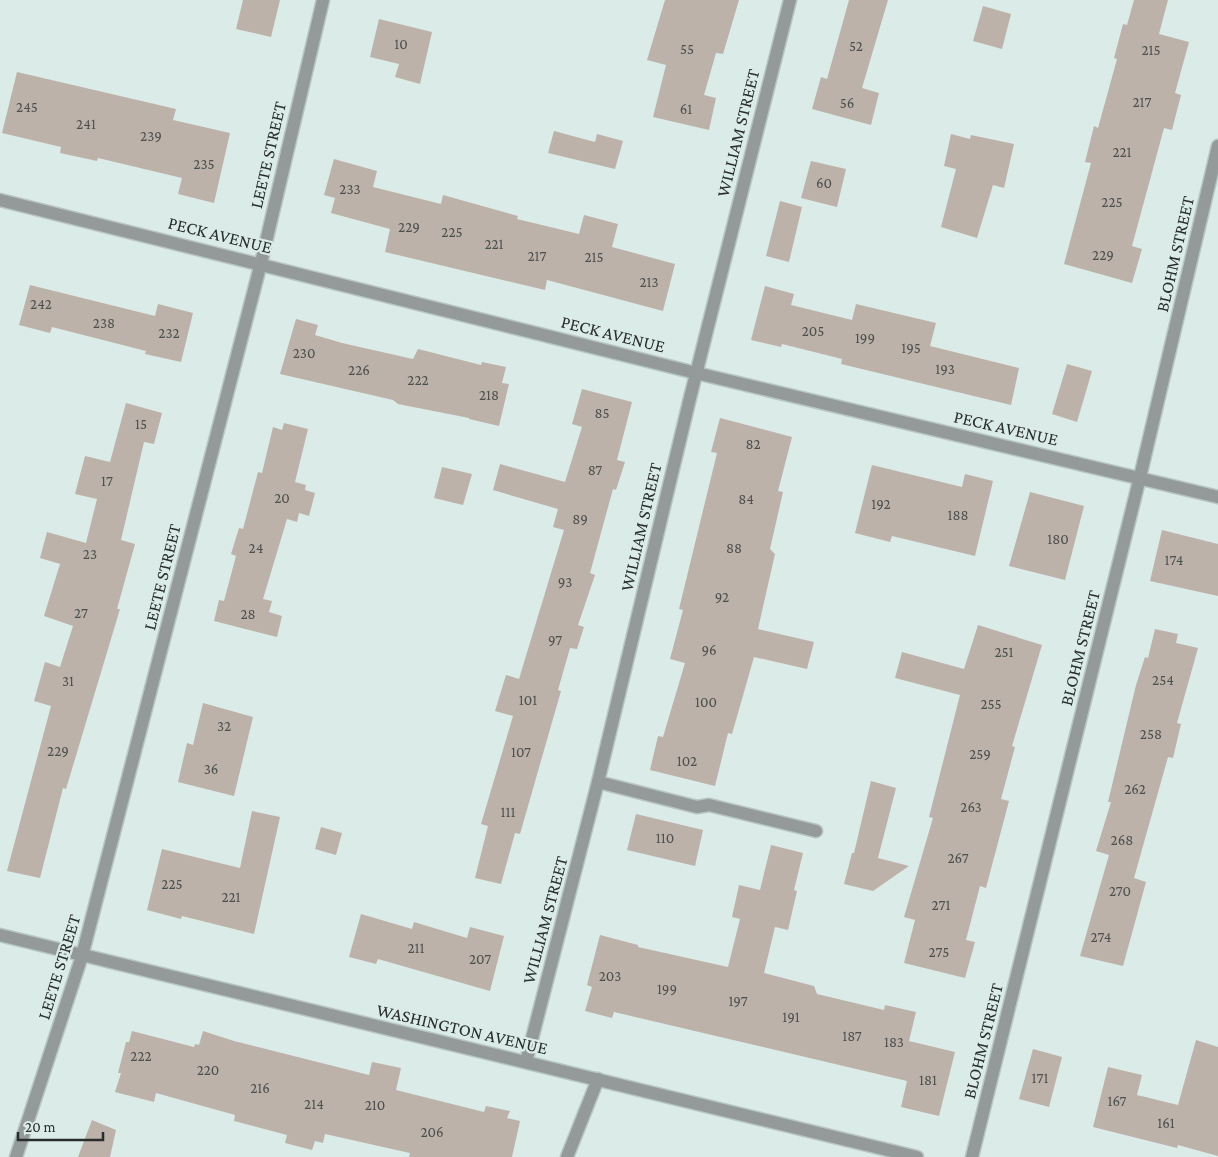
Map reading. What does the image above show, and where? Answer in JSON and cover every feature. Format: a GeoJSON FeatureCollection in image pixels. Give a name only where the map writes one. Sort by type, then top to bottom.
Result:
{"type":"FeatureCollection","features":[{"type":"Feature","properties":{"kind":"street","name":"LEETE STREET"},"geometry":{"type":"LineString","coordinates":[[16,1157],[82,956],[261,263],[323,0]]}},
{"type":"Feature","properties":{"kind":"street","name":"WILLIAM STREET"},"geometry":{"type":"LineString","coordinates":[[526,1062],[598,782],[696,373],[790,0]]}},
{"type":"Feature","properties":{"kind":"street","name":"BLOHM STREET"},"geometry":{"type":"LineString","coordinates":[[972,1157],[1216,166],[1218,146]]}},
{"type":"Feature","properties":{"kind":"street","name":"PECK AVENUE"},"geometry":{"type":"LineString","coordinates":[[0,200],[261,263],[696,373],[1218,497]]}},
{"type":"Feature","properties":{"kind":"street"},"geometry":{"type":"LineString","coordinates":[[598,782],[696,807],[709,805],[816,831]]}},
{"type":"Feature","properties":{"kind":"street","name":"WASHINGTON AVENUE"},"geometry":{"type":"LineString","coordinates":[[0,935],[917,1157]]}},
{"type":"Feature","properties":{"kind":"street"},"geometry":{"type":"LineString","coordinates":[[567,1157],[598,1079]]}},
{"type":"Feature","properties":{"kind":"building"},"geometry":{"type":"Polygon","coordinates":[[[243,0],[280,0],[271,37],[236,29],[243,0]]]}},
{"type":"Feature","properties":{"kind":"building"},"geometry":{"type":"Polygon","coordinates":[[[665,0],[739,0],[723,54],[716,53],[704,95],[716,98],[709,130],[653,117],[666,65],[647,60],[665,0]]]}},
{"type":"Feature","properties":{"kind":"building"},"geometry":{"type":"Polygon","coordinates":[[[849,0],[888,0],[862,88],[879,93],[871,125],[812,109],[821,77],[827,79],[849,0]]]}},
{"type":"Feature","properties":{"kind":"building"},"geometry":{"type":"Polygon","coordinates":[[[1134,0],[1168,0],[1159,34],[1189,42],[1175,93],[1181,95],[1172,130],[1164,128],[1132,246],[1142,249],[1132,283],[1064,264],[1091,163],[1085,162],[1094,126],[1098,128],[1117,59],[1114,58],[1123,24],[1127,25],[1134,0]]]}},
{"type":"Feature","properties":{"kind":"building"},"geometry":{"type":"Polygon","coordinates":[[[983,6],[1011,14],[1002,49],[973,41],[983,6]]]}},
{"type":"Feature","properties":{"kind":"building"},"geometry":{"type":"Polygon","coordinates":[[[379,19],[432,32],[420,84],[395,77],[399,64],[370,57],[379,19]]]}},
{"type":"Feature","properties":{"kind":"building"},"geometry":{"type":"Polygon","coordinates":[[[17,72],[176,109],[173,120],[230,133],[214,203],[178,194],[182,178],[98,158],[97,161],[60,153],[61,147],[2,133],[17,72]]]}},
{"type":"Feature","properties":{"kind":"building"},"geometry":{"type":"Polygon","coordinates":[[[554,131],[595,142],[597,134],[623,141],[615,169],[548,153],[554,131]]]}},
{"type":"Feature","properties":{"kind":"building"},"geometry":{"type":"Polygon","coordinates":[[[951,134],[970,139],[971,135],[1014,144],[1004,188],[993,185],[977,238],[941,227],[956,169],[944,166],[951,134]]]}},
{"type":"Feature","properties":{"kind":"building"},"geometry":{"type":"Polygon","coordinates":[[[334,159],[377,171],[373,187],[441,204],[443,195],[518,216],[517,219],[579,234],[584,215],[618,224],[612,247],[675,264],[663,311],[547,280],[545,290],[385,252],[390,229],[331,213],[335,198],[324,195],[334,159]]]}},
{"type":"Feature","properties":{"kind":"building"},"geometry":{"type":"Polygon","coordinates":[[[811,161],[846,169],[837,207],[801,198],[811,161]]]}},
{"type":"Feature","properties":{"kind":"building"},"geometry":{"type":"Polygon","coordinates":[[[780,201],[802,207],[789,262],[766,256],[780,201]]]}},
{"type":"Feature","properties":{"kind":"building"},"geometry":{"type":"Polygon","coordinates":[[[30,285],[155,316],[158,304],[193,313],[181,362],[145,354],[146,351],[52,327],[50,333],[19,325],[30,285]]]}},
{"type":"Feature","properties":{"kind":"building"},"geometry":{"type":"Polygon","coordinates":[[[765,286],[794,294],[791,305],[852,320],[856,304],[936,323],[930,346],[1019,368],[1011,405],[841,364],[842,359],[782,344],[781,347],[751,340],[765,286]]]}},
{"type":"Feature","properties":{"kind":"building"},"geometry":{"type":"Polygon","coordinates":[[[296,319],[318,325],[315,335],[342,343],[413,359],[418,349],[481,365],[482,362],[506,367],[502,383],[509,384],[499,426],[398,404],[393,400],[280,374],[296,319]]]}},
{"type":"Feature","properties":{"kind":"building"},"geometry":{"type":"Polygon","coordinates":[[[1067,364],[1092,371],[1077,422],[1052,414],[1067,364]]]}},
{"type":"Feature","properties":{"kind":"building"},"geometry":{"type":"Polygon","coordinates":[[[582,389],[632,402],[617,460],[625,462],[616,490],[613,489],[590,573],[595,575],[578,625],[584,627],[577,649],[570,648],[558,690],[561,691],[520,834],[515,833],[501,884],[475,878],[488,826],[481,824],[513,716],[495,711],[506,675],[519,679],[564,530],[553,527],[558,509],[493,490],[500,464],[565,482],[582,427],[572,424],[582,389]]]}},
{"type":"Feature","properties":{"kind":"building"},"geometry":{"type":"Polygon","coordinates":[[[126,403],[162,413],[154,444],[144,442],[121,540],[135,544],[117,609],[120,609],[66,789],[63,788],[40,878],[7,871],[51,706],[34,701],[45,662],[60,667],[73,626],[44,616],[60,564],[40,558],[47,532],[86,543],[97,499],[75,494],[85,456],[110,462],[126,403]]]}},
{"type":"Feature","properties":{"kind":"building"},"geometry":{"type":"Polygon","coordinates":[[[720,418],[792,437],[778,491],[783,492],[770,549],[775,554],[758,629],[814,642],[807,669],[754,657],[732,734],[728,733],[715,786],[650,770],[658,736],[663,737],[685,663],[670,659],[683,610],[679,609],[717,453],[711,452],[720,418]]]}},
{"type":"Feature","properties":{"kind":"building"},"geometry":{"type":"Polygon","coordinates":[[[284,423],[308,429],[295,482],[306,485],[305,490],[315,493],[309,516],[299,513],[297,522],[287,519],[263,599],[272,601],[269,612],[282,616],[277,637],[214,621],[219,600],[224,601],[236,556],[231,554],[239,528],[243,529],[258,472],[262,473],[273,427],[282,430],[284,423]]]}},
{"type":"Feature","properties":{"kind":"building"},"geometry":{"type":"Polygon","coordinates":[[[872,465],[962,487],[965,474],[993,481],[975,556],[892,536],[890,542],[855,533],[872,465]]]}},
{"type":"Feature","properties":{"kind":"building"},"geometry":{"type":"Polygon","coordinates":[[[442,467],[472,474],[463,505],[434,498],[442,467]]]}},
{"type":"Feature","properties":{"kind":"building"},"geometry":{"type":"Polygon","coordinates":[[[1030,492],[1084,506],[1065,580],[1009,566],[1030,492]]]}},
{"type":"Feature","properties":{"kind":"building"},"geometry":{"type":"Polygon","coordinates":[[[1162,530],[1218,544],[1218,596],[1150,581],[1162,530]]]}},
{"type":"Feature","properties":{"kind":"building"},"geometry":{"type":"Polygon","coordinates":[[[978,625],[1042,645],[1012,746],[1015,747],[1001,799],[1009,801],[986,888],[980,886],[966,940],[975,942],[965,978],[904,963],[915,920],[904,917],[933,818],[929,817],[960,695],[895,678],[902,652],[964,669],[978,625]]]}},
{"type":"Feature","properties":{"kind":"building"},"geometry":{"type":"Polygon","coordinates":[[[1155,629],[1178,634],[1176,643],[1198,648],[1177,723],[1181,724],[1173,758],[1168,757],[1134,878],[1146,882],[1123,966],[1080,956],[1109,855],[1096,851],[1111,802],[1108,802],[1136,685],[1145,657],[1148,658],[1155,629]]]}},
{"type":"Feature","properties":{"kind":"building"},"geometry":{"type":"Polygon","coordinates":[[[203,703],[253,717],[234,796],[178,782],[187,743],[193,745],[203,703]]]}},
{"type":"Feature","properties":{"kind":"building"},"geometry":{"type":"Polygon","coordinates":[[[871,781],[896,788],[878,858],[909,866],[873,891],[844,884],[852,853],[854,853],[871,781]]]}},
{"type":"Feature","properties":{"kind":"building"},"geometry":{"type":"Polygon","coordinates":[[[252,811],[280,817],[254,934],[182,916],[181,919],[147,910],[162,849],[240,868],[252,811]]]}},
{"type":"Feature","properties":{"kind":"building"},"geometry":{"type":"Polygon","coordinates":[[[636,814],[703,830],[695,866],[627,850],[636,814]]]}},
{"type":"Feature","properties":{"kind":"building"},"geometry":{"type":"Polygon","coordinates":[[[321,827],[342,833],[336,855],[315,849],[321,827]]]}},
{"type":"Feature","properties":{"kind":"building"},"geometry":{"type":"Polygon","coordinates":[[[771,845],[803,853],[794,890],[797,891],[788,930],[775,927],[764,973],[814,986],[817,994],[884,1010],[885,1005],[916,1012],[909,1041],[955,1052],[939,1116],[901,1107],[907,1081],[614,1012],[612,1018],[585,1011],[592,987],[587,985],[600,935],[638,945],[638,947],[728,967],[740,919],[732,917],[739,885],[760,890],[771,845]]]}},
{"type":"Feature","properties":{"kind":"building"},"geometry":{"type":"Polygon","coordinates":[[[361,914],[412,929],[414,922],[467,938],[470,927],[504,936],[490,991],[378,959],[376,964],[349,957],[361,914]]]}},
{"type":"Feature","properties":{"kind":"building"},"geometry":{"type":"Polygon","coordinates":[[[132,1031],[194,1047],[195,1044],[199,1045],[203,1031],[234,1041],[369,1075],[372,1062],[401,1068],[396,1090],[484,1112],[486,1106],[510,1111],[507,1118],[520,1121],[512,1157],[409,1157],[410,1153],[325,1134],[323,1143],[315,1141],[312,1150],[285,1143],[287,1135],[234,1121],[235,1115],[156,1093],[154,1102],[115,1092],[121,1073],[118,1073],[126,1042],[129,1042],[132,1031]]]}},
{"type":"Feature","properties":{"kind":"building"},"geometry":{"type":"Polygon","coordinates":[[[1196,1040],[1218,1047],[1218,1156],[1178,1145],[1177,1148],[1093,1127],[1108,1067],[1142,1075],[1137,1095],[1178,1105],[1196,1040]]]}},
{"type":"Feature","properties":{"kind":"building"},"geometry":{"type":"Polygon","coordinates":[[[1033,1049],[1062,1057],[1049,1107],[1019,1099],[1033,1049]]]}},
{"type":"Feature","properties":{"kind":"building"},"geometry":{"type":"Polygon","coordinates":[[[92,1120],[116,1130],[110,1157],[78,1157],[92,1120]]]}}]}
